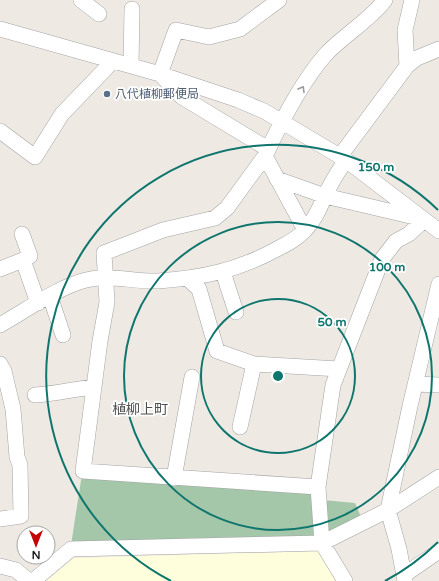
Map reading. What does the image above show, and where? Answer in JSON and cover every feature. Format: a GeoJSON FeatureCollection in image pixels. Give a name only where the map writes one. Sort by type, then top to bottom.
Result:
{"type":"FeatureCollection","features":[{"type":"Feature","properties":{"kind":"street"},"geometry":{"type":"LineString","coordinates":[[81,0],[99,14]]}},
{"type":"Feature","properties":{"kind":"street"},"geometry":{"type":"LineString","coordinates":[[160,74],[176,30],[209,37],[240,30],[279,0]]}},
{"type":"Feature","properties":{"kind":"street"},"geometry":{"type":"LineString","coordinates":[[318,487],[83,471],[107,302],[107,277],[104,253],[163,230],[215,218],[227,208],[267,153],[282,122],[314,70],[327,53],[385,0]]}},
{"type":"Feature","properties":{"kind":"street"},"geometry":{"type":"LineString","coordinates":[[407,66],[404,30],[412,0]]}},
{"type":"Feature","properties":{"kind":"street"},"geometry":{"type":"LineString","coordinates":[[131,66],[132,9]]}},
{"type":"Feature","properties":{"kind":"street"},"geometry":{"type":"LineString","coordinates":[[0,29],[160,74],[238,100],[264,111],[343,158],[439,231]]}},
{"type":"Feature","properties":{"kind":"street"},"geometry":{"type":"LineString","coordinates":[[0,325],[44,300],[84,280],[107,277],[141,281],[187,278],[224,272],[265,256],[294,240],[305,230],[317,215],[343,158],[407,66],[417,58],[439,50]]}},
{"type":"Feature","properties":{"kind":"street"},"geometry":{"type":"LineString","coordinates":[[0,131],[35,157],[62,114],[113,61]]}},
{"type":"Feature","properties":{"kind":"street"},"geometry":{"type":"LineString","coordinates":[[160,74],[182,97],[267,153],[277,179],[305,230]]}},
{"type":"Feature","properties":{"kind":"street"},"geometry":{"type":"LineString","coordinates":[[277,179],[325,196],[424,220]]}},
{"type":"Feature","properties":{"kind":"street"},"geometry":{"type":"LineString","coordinates":[[345,581],[322,543],[318,487],[333,385],[382,259],[396,241],[409,234],[424,220]]}},
{"type":"Feature","properties":{"kind":"street"},"geometry":{"type":"LineString","coordinates":[[0,269],[30,256],[22,234]]}},
{"type":"Feature","properties":{"kind":"street"},"geometry":{"type":"LineString","coordinates":[[23,260],[63,335]]}},
{"type":"Feature","properties":{"kind":"street"},"geometry":{"type":"LineString","coordinates":[[224,272],[236,312]]}},
{"type":"Feature","properties":{"kind":"street"},"geometry":{"type":"LineString","coordinates":[[187,278],[199,289],[217,351],[254,364],[339,369]]}},
{"type":"Feature","properties":{"kind":"street"},"geometry":{"type":"LineString","coordinates":[[439,284],[388,510],[399,549],[404,578],[439,552]]}},
{"type":"Feature","properties":{"kind":"street"},"geometry":{"type":"LineString","coordinates":[[0,364],[4,371],[13,409],[21,483],[21,516],[0,519]]}},
{"type":"Feature","properties":{"kind":"street"},"geometry":{"type":"LineString","coordinates":[[240,427],[254,364]]}},
{"type":"Feature","properties":{"kind":"street"},"geometry":{"type":"LineString","coordinates":[[174,478],[192,377]]}},
{"type":"Feature","properties":{"kind":"street"},"geometry":{"type":"LineString","coordinates":[[416,384],[439,385]]}},
{"type":"Feature","properties":{"kind":"street"},"geometry":{"type":"LineString","coordinates":[[35,395],[58,394],[74,389],[94,387]]}},
{"type":"Feature","properties":{"kind":"street"},"geometry":{"type":"LineString","coordinates":[[33,581],[71,549],[322,543],[388,510],[439,477]]}},
{"type":"Feature","properties":{"kind":"street"},"geometry":{"type":"LineString","coordinates":[[0,566],[16,570],[29,581]]}},
{"type":"Feature","properties":{"kind":"shaded area"},"geometry":{"type":"Polygon","coordinates":[[[82,474],[314,488],[323,500],[355,503],[361,517],[317,537],[71,545],[82,474]]]}},
{"type":"Feature","properties":{"kind":"shaded area"},"geometry":{"type":"Polygon","coordinates":[[[322,551],[340,581],[46,581],[74,558],[322,551]]]}},
{"type":"Feature","properties":{"kind":"place","name":"八代植柳郵便局"},"geometry":{"type":"Point","coordinates":[107,94]}},
{"type":"Feature","properties":{"kind":"district","name":"植柳上町"},"geometry":{"type":"Point","coordinates":[140,409]}}]}
